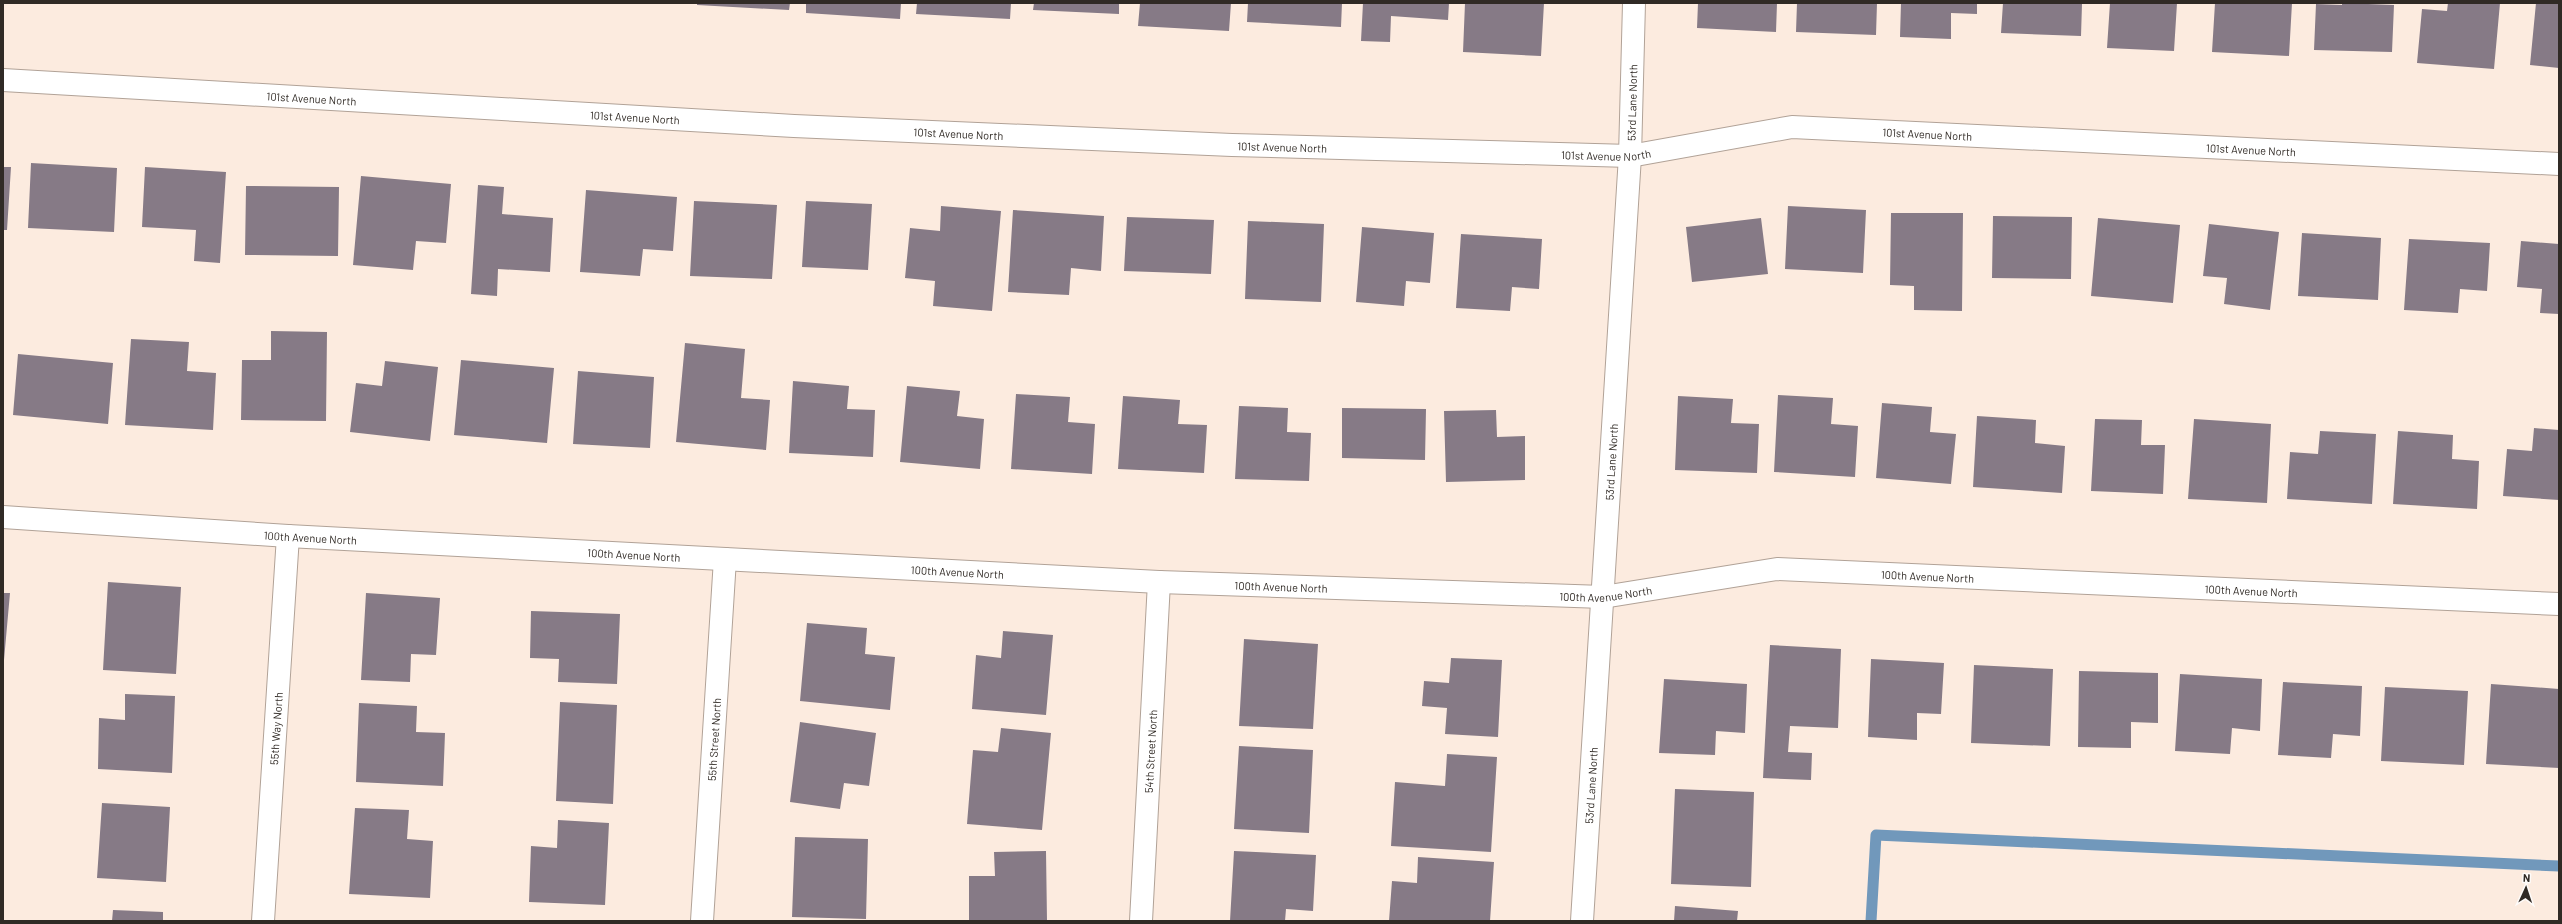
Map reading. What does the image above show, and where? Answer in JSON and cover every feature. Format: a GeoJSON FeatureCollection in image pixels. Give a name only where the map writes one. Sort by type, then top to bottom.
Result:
{"type":"FeatureCollection","features":[{"type":"Feature","properties":{"kind":"street","name":"53rd Lane North"},"geometry":{"type":"LineString","coordinates":[[1582,921],[1630,156],[1634,3]]}},
{"type":"Feature","properties":{"kind":"street","name":"101st Avenue North"},"geometry":{"type":"LineString","coordinates":[[3,80],[802,126],[1232,145],[1630,156],[1792,127],[2559,164]]}},
{"type":"Feature","properties":{"kind":"street","name":"100th Avenue North"},"geometry":{"type":"LineString","coordinates":[[3,517],[288,536],[1158,582],[1603,597],[1777,569],[2559,604]]}},
{"type":"Feature","properties":{"kind":"street","name":"55th Way North"},"geometry":{"type":"LineString","coordinates":[[263,921],[288,536]]}},
{"type":"Feature","properties":{"kind":"street","name":"55th Street North"},"geometry":{"type":"LineString","coordinates":[[702,921],[724,559]]}},
{"type":"Feature","properties":{"kind":"street","name":"54th Street North"},"geometry":{"type":"LineString","coordinates":[[1141,921],[1158,582]]}},
{"type":"Feature","properties":{"kind":"building"},"geometry":{"type":"Polygon","coordinates":[[[697,3],[790,3],[789,10],[697,5],[697,3]]]}},
{"type":"Feature","properties":{"kind":"building"},"geometry":{"type":"Polygon","coordinates":[[[806,3],[901,3],[900,19],[806,13],[806,3]]]}},
{"type":"Feature","properties":{"kind":"building"},"geometry":{"type":"Polygon","coordinates":[[[917,3],[1011,3],[1010,19],[916,14],[917,3]]]}},
{"type":"Feature","properties":{"kind":"building"},"geometry":{"type":"Polygon","coordinates":[[[1034,3],[1119,3],[1119,14],[1033,10],[1034,3]]]}},
{"type":"Feature","properties":{"kind":"building"},"geometry":{"type":"Polygon","coordinates":[[[1140,3],[1231,3],[1229,31],[1138,26],[1140,3]]]}},
{"type":"Feature","properties":{"kind":"building"},"geometry":{"type":"Polygon","coordinates":[[[1248,3],[1342,3],[1341,27],[1247,22],[1248,3]]]}},
{"type":"Feature","properties":{"kind":"building"},"geometry":{"type":"Polygon","coordinates":[[[1363,3],[1449,3],[1448,20],[1391,16],[1390,42],[1361,41],[1363,3]]]}},
{"type":"Feature","properties":{"kind":"building"},"geometry":{"type":"Polygon","coordinates":[[[1465,3],[1544,3],[1541,56],[1463,52],[1465,3]]]}},
{"type":"Feature","properties":{"kind":"building"},"geometry":{"type":"Polygon","coordinates":[[[1698,3],[1777,3],[1776,32],[1697,28],[1698,3]]]}},
{"type":"Feature","properties":{"kind":"building"},"geometry":{"type":"Polygon","coordinates":[[[1797,3],[1877,3],[1876,35],[1796,32],[1797,3]]]}},
{"type":"Feature","properties":{"kind":"building"},"geometry":{"type":"Polygon","coordinates":[[[1901,3],[1977,3],[1977,14],[1951,13],[1951,39],[1900,37],[1901,3]]]}},
{"type":"Feature","properties":{"kind":"building"},"geometry":{"type":"Polygon","coordinates":[[[2003,3],[2082,4],[2081,36],[2001,33],[2003,3]]]}},
{"type":"Feature","properties":{"kind":"building"},"geometry":{"type":"Polygon","coordinates":[[[2110,3],[2177,3],[2174,51],[2107,48],[2110,3]]]}},
{"type":"Feature","properties":{"kind":"building"},"geometry":{"type":"Polygon","coordinates":[[[2215,3],[2292,3],[2289,56],[2212,52],[2215,3]]]}},
{"type":"Feature","properties":{"kind":"building"},"geometry":{"type":"Polygon","coordinates":[[[2342,3],[2394,5],[2392,52],[2314,50],[2316,4],[2342,5],[2342,3]]]}},
{"type":"Feature","properties":{"kind":"building"},"geometry":{"type":"Polygon","coordinates":[[[2448,3],[2500,3],[2494,69],[2417,63],[2422,9],[2447,11],[2448,3]]]}},
{"type":"Feature","properties":{"kind":"building"},"geometry":{"type":"Polygon","coordinates":[[[2536,3],[2559,3],[2559,68],[2530,65],[2536,3]]]}},
{"type":"Feature","properties":{"kind":"building"},"geometry":{"type":"Polygon","coordinates":[[[31,163],[117,168],[114,232],[28,228],[31,163]]]}},
{"type":"Feature","properties":{"kind":"building"},"geometry":{"type":"Polygon","coordinates":[[[3,167],[11,167],[7,230],[3,230],[3,167]]]}},
{"type":"Feature","properties":{"kind":"building"},"geometry":{"type":"Polygon","coordinates":[[[145,167],[226,172],[220,263],[194,261],[196,230],[142,227],[145,167]]]}},
{"type":"Feature","properties":{"kind":"building"},"geometry":{"type":"Polygon","coordinates":[[[361,176],[451,184],[446,243],[416,241],[413,270],[353,265],[361,176]]]}},
{"type":"Feature","properties":{"kind":"building"},"geometry":{"type":"Polygon","coordinates":[[[478,185],[504,187],[502,214],[553,218],[550,272],[498,269],[497,296],[471,294],[478,185]]]}},
{"type":"Feature","properties":{"kind":"building"},"geometry":{"type":"Polygon","coordinates":[[[246,186],[339,187],[338,256],[245,255],[246,186]]]}},
{"type":"Feature","properties":{"kind":"building"},"geometry":{"type":"Polygon","coordinates":[[[586,190],[677,197],[673,251],[643,249],[640,276],[580,272],[586,190]]]}},
{"type":"Feature","properties":{"kind":"building"},"geometry":{"type":"Polygon","coordinates":[[[694,201],[777,205],[772,279],[690,276],[694,201]]]}},
{"type":"Feature","properties":{"kind":"building"},"geometry":{"type":"Polygon","coordinates":[[[806,201],[872,204],[868,270],[802,267],[806,201]]]}},
{"type":"Feature","properties":{"kind":"building"},"geometry":{"type":"Polygon","coordinates":[[[941,206],[1001,211],[992,311],[933,306],[935,281],[905,278],[910,228],[940,231],[941,206]]]}},
{"type":"Feature","properties":{"kind":"building"},"geometry":{"type":"Polygon","coordinates":[[[1788,206],[1866,210],[1863,273],[1785,269],[1788,206]]]}},
{"type":"Feature","properties":{"kind":"building"},"geometry":{"type":"Polygon","coordinates":[[[1013,210],[1104,216],[1101,271],[1071,268],[1069,295],[1008,292],[1013,210]]]}},
{"type":"Feature","properties":{"kind":"building"},"geometry":{"type":"Polygon","coordinates":[[[1891,213],[1963,213],[1962,311],[1914,310],[1914,286],[1890,285],[1891,213]]]}},
{"type":"Feature","properties":{"kind":"building"},"geometry":{"type":"Polygon","coordinates":[[[1993,216],[2072,217],[2071,279],[1992,278],[1993,216]]]}},
{"type":"Feature","properties":{"kind":"building"},"geometry":{"type":"Polygon","coordinates":[[[1127,217],[1214,220],[1211,274],[1124,271],[1127,217]]]}},
{"type":"Feature","properties":{"kind":"building"},"geometry":{"type":"Polygon","coordinates":[[[1761,218],[1768,274],[1692,282],[1686,227],[1761,218]]]}},
{"type":"Feature","properties":{"kind":"building"},"geometry":{"type":"Polygon","coordinates":[[[2098,218],[2180,225],[2173,303],[2091,296],[2098,218]]]}},
{"type":"Feature","properties":{"kind":"building"},"geometry":{"type":"Polygon","coordinates":[[[1248,221],[1324,224],[1321,302],[1245,299],[1248,221]]]}},
{"type":"Feature","properties":{"kind":"building"},"geometry":{"type":"Polygon","coordinates":[[[2209,224],[2279,232],[2270,310],[2224,304],[2227,278],[2203,276],[2209,224]]]}},
{"type":"Feature","properties":{"kind":"building"},"geometry":{"type":"Polygon","coordinates":[[[1362,227],[1434,233],[1430,283],[1406,281],[1404,306],[1356,302],[1362,227]]]}},
{"type":"Feature","properties":{"kind":"building"},"geometry":{"type":"Polygon","coordinates":[[[2302,233],[2381,238],[2378,300],[2298,296],[2302,233]]]}},
{"type":"Feature","properties":{"kind":"building"},"geometry":{"type":"Polygon","coordinates":[[[1461,234],[1542,239],[1539,289],[1512,287],[1510,311],[1456,308],[1461,234]]]}},
{"type":"Feature","properties":{"kind":"building"},"geometry":{"type":"Polygon","coordinates":[[[2409,239],[2490,243],[2487,291],[2460,289],[2458,313],[2404,310],[2409,239]]]}},
{"type":"Feature","properties":{"kind":"building"},"geometry":{"type":"Polygon","coordinates":[[[2521,241],[2559,244],[2559,314],[2540,313],[2542,289],[2517,287],[2521,241]]]}},
{"type":"Feature","properties":{"kind":"building"},"geometry":{"type":"Polygon","coordinates":[[[271,331],[327,332],[326,421],[241,420],[242,360],[271,360],[271,331]]]}},
{"type":"Feature","properties":{"kind":"building"},"geometry":{"type":"Polygon","coordinates":[[[131,339],[189,342],[187,371],[216,373],[213,430],[125,425],[131,339]]]}},
{"type":"Feature","properties":{"kind":"building"},"geometry":{"type":"Polygon","coordinates":[[[685,343],[745,349],[741,398],[770,400],[766,450],[676,442],[685,343]]]}},
{"type":"Feature","properties":{"kind":"building"},"geometry":{"type":"Polygon","coordinates":[[[18,354],[113,363],[108,424],[13,415],[18,354]]]}},
{"type":"Feature","properties":{"kind":"building"},"geometry":{"type":"Polygon","coordinates":[[[461,360],[554,368],[547,443],[454,435],[461,360]]]}},
{"type":"Feature","properties":{"kind":"building"},"geometry":{"type":"Polygon","coordinates":[[[385,361],[438,367],[430,441],[350,432],[356,383],[382,386],[385,361]]]}},
{"type":"Feature","properties":{"kind":"building"},"geometry":{"type":"Polygon","coordinates":[[[578,371],[654,377],[650,448],[573,444],[578,371]]]}},
{"type":"Feature","properties":{"kind":"building"},"geometry":{"type":"Polygon","coordinates":[[[793,381],[849,386],[847,409],[875,410],[873,457],[789,453],[793,381]]]}},
{"type":"Feature","properties":{"kind":"building"},"geometry":{"type":"Polygon","coordinates":[[[907,386],[960,391],[957,416],[984,419],[980,469],[900,462],[907,386]]]}},
{"type":"Feature","properties":{"kind":"building"},"geometry":{"type":"Polygon","coordinates":[[[1016,394],[1070,397],[1068,422],[1095,424],[1092,474],[1011,469],[1016,394]]]}},
{"type":"Feature","properties":{"kind":"building"},"geometry":{"type":"Polygon","coordinates":[[[1778,395],[1833,398],[1831,424],[1858,426],[1855,477],[1774,472],[1778,395]]]}},
{"type":"Feature","properties":{"kind":"building"},"geometry":{"type":"Polygon","coordinates":[[[1123,396],[1180,400],[1178,424],[1207,425],[1204,473],[1118,469],[1123,396]]]}},
{"type":"Feature","properties":{"kind":"building"},"geometry":{"type":"Polygon","coordinates":[[[1678,396],[1733,399],[1731,423],[1759,424],[1757,473],[1675,470],[1678,396]]]}},
{"type":"Feature","properties":{"kind":"building"},"geometry":{"type":"Polygon","coordinates":[[[1882,403],[1932,407],[1930,432],[1956,434],[1951,484],[1876,478],[1882,403]]]}},
{"type":"Feature","properties":{"kind":"building"},"geometry":{"type":"Polygon","coordinates":[[[1239,406],[1288,408],[1287,432],[1311,433],[1309,481],[1235,479],[1239,406]]]}},
{"type":"Feature","properties":{"kind":"building"},"geometry":{"type":"Polygon","coordinates":[[[1342,408],[1426,409],[1425,460],[1342,458],[1342,408]]]}},
{"type":"Feature","properties":{"kind":"building"},"geometry":{"type":"Polygon","coordinates":[[[1496,410],[1497,437],[1525,436],[1525,480],[1446,482],[1444,411],[1496,410]]]}},
{"type":"Feature","properties":{"kind":"building"},"geometry":{"type":"Polygon","coordinates":[[[1977,416],[2036,420],[2035,443],[2065,446],[2062,493],[1973,487],[1977,416]]]}},
{"type":"Feature","properties":{"kind":"building"},"geometry":{"type":"Polygon","coordinates":[[[2095,419],[2142,420],[2141,445],[2165,445],[2163,494],[2091,491],[2095,419]]]}},
{"type":"Feature","properties":{"kind":"building"},"geometry":{"type":"Polygon","coordinates":[[[2194,419],[2271,424],[2267,503],[2188,499],[2194,419]]]}},
{"type":"Feature","properties":{"kind":"building"},"geometry":{"type":"Polygon","coordinates":[[[2534,428],[2559,430],[2559,500],[2503,496],[2507,449],[2532,451],[2534,428]]]}},
{"type":"Feature","properties":{"kind":"building"},"geometry":{"type":"Polygon","coordinates":[[[2320,431],[2376,434],[2372,504],[2287,499],[2290,452],[2318,454],[2320,431]]]}},
{"type":"Feature","properties":{"kind":"building"},"geometry":{"type":"Polygon","coordinates":[[[2398,431],[2453,435],[2452,459],[2479,461],[2477,509],[2393,504],[2398,431]]]}},
{"type":"Feature","properties":{"kind":"building"},"geometry":{"type":"Polygon","coordinates":[[[108,582],[181,587],[176,674],[103,670],[108,582]]]}},
{"type":"Feature","properties":{"kind":"building"},"geometry":{"type":"Polygon","coordinates":[[[3,593],[10,593],[4,660],[3,660],[3,593]]]}},
{"type":"Feature","properties":{"kind":"building"},"geometry":{"type":"Polygon","coordinates":[[[366,593],[440,598],[436,655],[411,654],[410,682],[361,680],[366,593]]]}},
{"type":"Feature","properties":{"kind":"building"},"geometry":{"type":"Polygon","coordinates":[[[531,611],[620,614],[617,684],[558,682],[559,659],[530,658],[531,611]]]}},
{"type":"Feature","properties":{"kind":"building"},"geometry":{"type":"Polygon","coordinates":[[[807,623],[867,628],[865,654],[895,657],[890,710],[800,701],[807,623]]]}},
{"type":"Feature","properties":{"kind":"building"},"geometry":{"type":"Polygon","coordinates":[[[1003,631],[1053,635],[1046,715],[972,709],[976,655],[1001,658],[1003,631]]]}},
{"type":"Feature","properties":{"kind":"building"},"geometry":{"type":"Polygon","coordinates":[[[1244,639],[1318,644],[1313,729],[1239,726],[1244,639]]]}},
{"type":"Feature","properties":{"kind":"building"},"geometry":{"type":"Polygon","coordinates":[[[1770,645],[1841,649],[1838,728],[1790,726],[1788,752],[1812,753],[1811,780],[1763,778],[1770,645]]]}},
{"type":"Feature","properties":{"kind":"building"},"geometry":{"type":"Polygon","coordinates":[[[1451,658],[1502,660],[1498,737],[1445,734],[1447,708],[1422,706],[1424,681],[1449,683],[1451,658]]]}},
{"type":"Feature","properties":{"kind":"building"},"geometry":{"type":"Polygon","coordinates":[[[1871,659],[1944,663],[1941,714],[1917,713],[1917,740],[1868,737],[1871,659]]]}},
{"type":"Feature","properties":{"kind":"building"},"geometry":{"type":"Polygon","coordinates":[[[1974,665],[2053,669],[2050,746],[1971,743],[1974,665]]]}},
{"type":"Feature","properties":{"kind":"building"},"geometry":{"type":"Polygon","coordinates":[[[2079,671],[2158,673],[2158,723],[2131,722],[2131,748],[2078,747],[2079,671]]]}},
{"type":"Feature","properties":{"kind":"building"},"geometry":{"type":"Polygon","coordinates":[[[2180,674],[2262,679],[2260,731],[2232,728],[2230,754],[2175,751],[2180,674]]]}},
{"type":"Feature","properties":{"kind":"building"},"geometry":{"type":"Polygon","coordinates":[[[1664,679],[1747,684],[1745,733],[1716,731],[1715,755],[1659,753],[1664,679]]]}},
{"type":"Feature","properties":{"kind":"building"},"geometry":{"type":"Polygon","coordinates":[[[2283,682],[2362,686],[2360,736],[2333,734],[2331,758],[2278,755],[2283,682]]]}},
{"type":"Feature","properties":{"kind":"building"},"geometry":{"type":"Polygon","coordinates":[[[2491,684],[2559,689],[2559,768],[2486,764],[2491,684]]]}},
{"type":"Feature","properties":{"kind":"building"},"geometry":{"type":"Polygon","coordinates":[[[2385,687],[2468,691],[2464,765],[2381,761],[2385,687]]]}},
{"type":"Feature","properties":{"kind":"building"},"geometry":{"type":"Polygon","coordinates":[[[125,694],[175,696],[172,773],[98,769],[99,718],[125,720],[125,694]]]}},
{"type":"Feature","properties":{"kind":"building"},"geometry":{"type":"Polygon","coordinates":[[[560,702],[617,705],[613,804],[556,801],[560,702]]]}},
{"type":"Feature","properties":{"kind":"building"},"geometry":{"type":"Polygon","coordinates":[[[359,703],[417,706],[416,732],[445,733],[443,786],[356,782],[359,703]]]}},
{"type":"Feature","properties":{"kind":"building"},"geometry":{"type":"Polygon","coordinates":[[[800,722],[876,733],[869,786],[844,783],[840,809],[790,802],[800,722]]]}},
{"type":"Feature","properties":{"kind":"building"},"geometry":{"type":"Polygon","coordinates":[[[1001,728],[1051,733],[1042,830],[967,824],[973,750],[998,752],[1001,728]]]}},
{"type":"Feature","properties":{"kind":"building"},"geometry":{"type":"Polygon","coordinates":[[[1239,746],[1313,750],[1309,833],[1234,829],[1239,746]]]}},
{"type":"Feature","properties":{"kind":"building"},"geometry":{"type":"Polygon","coordinates":[[[1447,754],[1497,757],[1491,852],[1391,846],[1395,782],[1445,786],[1447,754]]]}},
{"type":"Feature","properties":{"kind":"building"},"geometry":{"type":"Polygon","coordinates":[[[1675,789],[1754,792],[1751,887],[1671,884],[1675,789]]]}},
{"type":"Feature","properties":{"kind":"building"},"geometry":{"type":"Polygon","coordinates":[[[102,803],[170,807],[166,882],[97,878],[102,803]]]}},
{"type":"Feature","properties":{"kind":"building"},"geometry":{"type":"Polygon","coordinates":[[[355,808],[409,810],[407,839],[433,841],[430,898],[349,894],[355,808]]]}},
{"type":"Feature","properties":{"kind":"building"},"geometry":{"type":"Polygon","coordinates":[[[558,820],[609,823],[605,905],[529,902],[531,846],[557,848],[558,820]]]}},
{"type":"Feature","properties":{"kind":"building"},"geometry":{"type":"Polygon","coordinates":[[[795,837],[868,839],[866,919],[792,917],[795,837]]]}},
{"type":"Feature","properties":{"kind":"building"},"geometry":{"type":"Polygon","coordinates":[[[1046,851],[1047,921],[969,921],[969,876],[995,876],[994,852],[1046,851]]]}},
{"type":"Feature","properties":{"kind":"building"},"geometry":{"type":"Polygon","coordinates":[[[1234,851],[1316,855],[1313,911],[1286,909],[1285,921],[1230,921],[1234,851]]]}},
{"type":"Feature","properties":{"kind":"building"},"geometry":{"type":"Polygon","coordinates":[[[1418,857],[1494,862],[1490,921],[1389,921],[1392,881],[1417,883],[1418,857]]]}},
{"type":"Feature","properties":{"kind":"building"},"geometry":{"type":"Polygon","coordinates":[[[1675,906],[1738,911],[1737,921],[1674,921],[1675,906]]]}},
{"type":"Feature","properties":{"kind":"building"},"geometry":{"type":"Polygon","coordinates":[[[113,910],[163,912],[163,921],[112,921],[113,910]]]}},
{"type":"Feature","properties":{"kind":"waterway"},"geometry":{"type":"LineString","coordinates":[[1871,921],[1876,835],[2559,866]]}}]}
